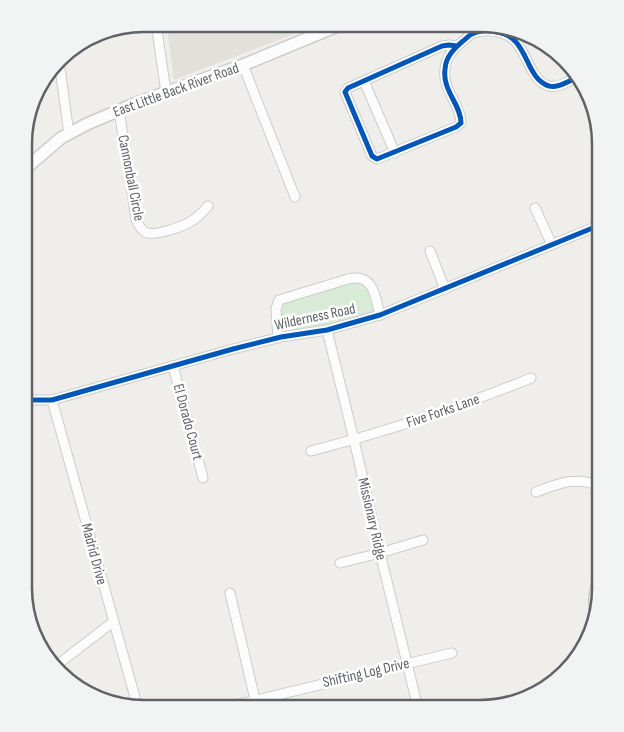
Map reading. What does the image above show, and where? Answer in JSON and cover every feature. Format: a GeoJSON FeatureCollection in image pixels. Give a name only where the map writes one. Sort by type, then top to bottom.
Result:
{"type":"FeatureCollection","features":[{"type":"Feature","properties":{"kind":"street"},"geometry":{"type":"LineString","coordinates":[[157,32],[166,92]]}},
{"type":"Feature","properties":{"kind":"street","name":"East Little Back River Road"},"geometry":{"type":"LineString","coordinates":[[32,163],[56,142],[87,124],[166,92],[244,65],[323,32]]}},
{"type":"Feature","properties":{"kind":"street"},"geometry":{"type":"LineString","coordinates":[[457,46],[442,46],[348,88],[345,92],[372,156],[377,160],[456,127],[461,123],[461,116],[446,87],[444,71],[446,60],[451,52],[457,46],[468,32]]}},
{"type":"Feature","properties":{"kind":"street"},"geometry":{"type":"LineString","coordinates":[[507,36],[515,40],[537,77],[547,86],[554,87],[571,80]]}},
{"type":"Feature","properties":{"kind":"street"},"geometry":{"type":"LineString","coordinates":[[244,65],[295,197]]}},
{"type":"Feature","properties":{"kind":"street"},"geometry":{"type":"LineString","coordinates":[[60,72],[69,134]]}},
{"type":"Feature","properties":{"kind":"street"},"geometry":{"type":"LineString","coordinates":[[364,81],[394,153]]}},
{"type":"Feature","properties":{"kind":"street","name":"Cannonball Circle"},"geometry":{"type":"LineString","coordinates":[[119,110],[136,219],[142,230],[152,234],[191,222],[208,206]]}},
{"type":"Feature","properties":{"kind":"street"},"geometry":{"type":"LineString","coordinates":[[535,208],[552,245]]}},
{"type":"Feature","properties":{"kind":"street","name":"Wilderness Road"},"geometry":{"type":"LineString","coordinates":[[32,400],[52,400],[233,349],[278,338],[327,330],[380,315],[592,228]]}},
{"type":"Feature","properties":{"kind":"street"},"geometry":{"type":"LineString","coordinates":[[430,251],[445,289]]}},
{"type":"Feature","properties":{"kind":"street","name":"Wilderness Road"},"geometry":{"type":"LineString","coordinates":[[278,338],[276,309],[279,300],[348,279],[357,277],[368,282],[372,287],[380,315]]}},
{"type":"Feature","properties":{"kind":"street","name":"Missionary Ridge"},"geometry":{"type":"LineString","coordinates":[[327,330],[416,699]]}},
{"type":"Feature","properties":{"kind":"street","name":"El Dorado Court"},"geometry":{"type":"LineString","coordinates":[[173,366],[203,478]]}},
{"type":"Feature","properties":{"kind":"street","name":"Five Forks Lane"},"geometry":{"type":"LineString","coordinates":[[312,451],[354,440],[479,399],[531,378]]}},
{"type":"Feature","properties":{"kind":"street","name":"Madrid Drive"},"geometry":{"type":"LineString","coordinates":[[52,400],[135,699]]}},
{"type":"Feature","properties":{"kind":"street"},"geometry":{"type":"LineString","coordinates":[[536,492],[576,480],[591,484]]}},
{"type":"Feature","properties":{"kind":"street"},"geometry":{"type":"LineString","coordinates":[[340,563],[423,540]]}},
{"type":"Feature","properties":{"kind":"street"},"geometry":{"type":"LineString","coordinates":[[230,594],[255,699]]}},
{"type":"Feature","properties":{"kind":"street"},"geometry":{"type":"LineString","coordinates":[[61,662],[113,622]]}},
{"type":"Feature","properties":{"kind":"street","name":"Shifting Log Drive"},"geometry":{"type":"LineString","coordinates":[[275,699],[452,653]]}},
{"type":"Feature","properties":{"kind":"shaded area"},"geometry":{"type":"Polygon","coordinates":[[[167,32],[299,32],[174,80],[167,32]]]}},
{"type":"Feature","properties":{"kind":"green space"},"geometry":{"type":"Polygon","coordinates":[[[357,277],[368,282],[380,315],[278,338],[279,300],[357,277]]]}},
{"type":"Feature","properties":{"kind":"cycle path"},"geometry":{"type":"LineString","coordinates":[[457,46],[442,46],[348,88],[345,92],[372,156],[377,159],[456,127],[461,123],[458,110],[446,84],[445,69],[451,53],[469,36],[477,32]]}},
{"type":"Feature","properties":{"kind":"cycle path"},"geometry":{"type":"LineString","coordinates":[[507,36],[519,46],[533,73],[543,83],[552,87],[571,80]]}},
{"type":"Feature","properties":{"kind":"cycle path"},"geometry":{"type":"LineString","coordinates":[[32,400],[52,400],[233,349],[281,337],[327,330],[380,315],[592,228]]}}]}
